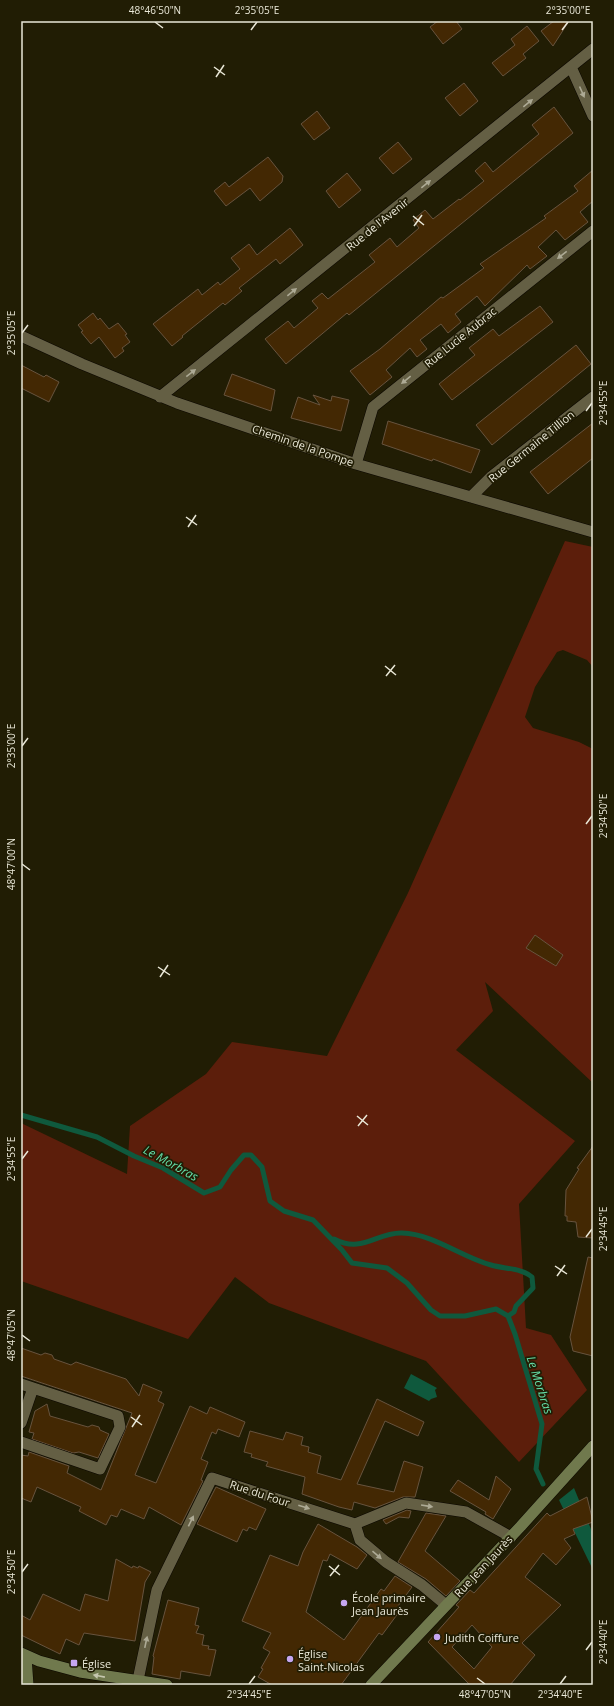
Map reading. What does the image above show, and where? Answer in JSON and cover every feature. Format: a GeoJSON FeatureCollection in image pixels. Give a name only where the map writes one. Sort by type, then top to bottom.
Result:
{"type":"FeatureCollection","features":[{"type":"Feature","properties":{"kind":"main road","name":"Rue Jean Jaurès"},"geometry":{"type":"LineString","coordinates":[[371,1685],[511,1537],[593,1446]]}},
{"type":"Feature","properties":{"kind":"main road"},"geometry":{"type":"LineString","coordinates":[[28,1685],[24,1655],[80,1672],[167,1685]]}},
{"type":"Feature","properties":{"kind":"street","name":"Rue de l'Avenir"},"geometry":{"type":"LineString","coordinates":[[160,397],[593,49]]}},
{"type":"Feature","properties":{"kind":"street"},"geometry":{"type":"LineString","coordinates":[[571,68],[593,116]]}},
{"type":"Feature","properties":{"kind":"street","name":"Rue Lucie Aubrac"},"geometry":{"type":"LineString","coordinates":[[356,464],[373,407],[593,231]]}},
{"type":"Feature","properties":{"kind":"street","name":"Chemin de la Pompe"},"geometry":{"type":"LineString","coordinates":[[21,336],[160,397],[356,464],[593,532]]}},
{"type":"Feature","properties":{"kind":"street","name":"Rue Germaine Tillion"},"geometry":{"type":"LineString","coordinates":[[471,497],[492,476],[593,397]]}},
{"type":"Feature","properties":{"kind":"street"},"geometry":{"type":"LineString","coordinates":[[21,1384],[118,1416],[120,1427],[100,1469],[21,1442]]}},
{"type":"Feature","properties":{"kind":"street"},"geometry":{"type":"LineString","coordinates":[[21,1423],[33,1388]]}},
{"type":"Feature","properties":{"kind":"street","name":"Rue du Four"},"geometry":{"type":"LineString","coordinates":[[138,1680],[157,1590],[212,1478],[355,1524]]}},
{"type":"Feature","properties":{"kind":"street"},"geometry":{"type":"LineString","coordinates":[[446,1605],[422,1585],[386,1562],[360,1540],[355,1524],[406,1503],[466,1512],[511,1537]]}},
{"type":"Feature","properties":{"kind":"shaded area"},"geometry":{"type":"Polygon","coordinates":[[[565,541],[593,547],[593,667],[587,660],[563,650],[557,652],[535,687],[525,717],[533,728],[579,742],[593,749],[593,1083],[485,982],[493,1011],[456,1050],[575,1141],[519,1204],[526,1328],[551,1335],[587,1390],[519,1462],[426,1361],[269,1303],[235,1277],[188,1339],[21,1281],[21,1123],[127,1174],[130,1126],[206,1074],[232,1042],[327,1056],[408,893],[565,541]]]}},
{"type":"Feature","properties":{"kind":"shaded area"},"geometry":{"type":"Polygon","coordinates":[[[411,1374],[437,1388],[435,1390],[437,1397],[429,1401],[404,1388],[411,1374]]]}},
{"type":"Feature","properties":{"kind":"shaded area"},"geometry":{"type":"Polygon","coordinates":[[[574,1488],[593,1534],[593,1570],[559,1500],[574,1488]]]}},
{"type":"Feature","properties":{"kind":"building"},"geometry":{"type":"Polygon","coordinates":[[[438,21],[456,21],[462,29],[443,44],[430,27],[438,21]]]}},
{"type":"Feature","properties":{"kind":"building"},"geometry":{"type":"Polygon","coordinates":[[[554,21],[569,21],[553,46],[541,31],[554,21]]]}},
{"type":"Feature","properties":{"kind":"building"},"geometry":{"type":"Polygon","coordinates":[[[527,26],[539,41],[523,54],[526,58],[503,76],[492,63],[515,45],[511,39],[527,26]]]}},
{"type":"Feature","properties":{"kind":"building"},"geometry":{"type":"Polygon","coordinates":[[[464,83],[478,101],[460,116],[445,98],[464,83]]]}},
{"type":"Feature","properties":{"kind":"building"},"geometry":{"type":"Polygon","coordinates":[[[554,107],[573,133],[349,315],[347,313],[286,364],[265,339],[288,321],[294,328],[318,308],[312,301],[322,293],[328,299],[375,262],[369,255],[390,238],[397,247],[419,228],[413,220],[425,210],[433,219],[484,181],[475,171],[485,162],[493,172],[539,134],[532,125],[554,107]]]}},
{"type":"Feature","properties":{"kind":"building"},"geometry":{"type":"Polygon","coordinates":[[[317,111],[330,128],[314,140],[301,124],[317,111]]]}},
{"type":"Feature","properties":{"kind":"building"},"geometry":{"type":"Polygon","coordinates":[[[398,142],[412,159],[393,174],[379,158],[398,142]]]}},
{"type":"Feature","properties":{"kind":"building"},"geometry":{"type":"Polygon","coordinates":[[[268,157],[283,176],[282,182],[260,201],[250,188],[226,206],[214,191],[225,182],[229,187],[268,157]]]}},
{"type":"Feature","properties":{"kind":"building"},"geometry":{"type":"Polygon","coordinates":[[[593,170],[593,201],[580,212],[588,222],[565,240],[556,230],[538,247],[547,256],[530,269],[527,265],[485,306],[477,296],[455,314],[461,322],[448,333],[441,324],[420,340],[427,349],[417,357],[410,348],[386,370],[392,377],[370,395],[350,371],[380,349],[441,297],[443,298],[484,268],[480,264],[546,218],[544,216],[578,191],[574,186],[593,170]]]}},
{"type":"Feature","properties":{"kind":"building"},"geometry":{"type":"Polygon","coordinates":[[[347,173],[361,190],[339,208],[326,191],[347,173]]]}},
{"type":"Feature","properties":{"kind":"building"},"geometry":{"type":"Polygon","coordinates":[[[290,228],[303,245],[280,264],[276,259],[239,288],[242,291],[225,305],[223,303],[172,346],[153,324],[198,289],[202,295],[218,282],[220,285],[240,269],[231,258],[249,244],[257,255],[290,228]]]}},
{"type":"Feature","properties":{"kind":"building"},"geometry":{"type":"Polygon","coordinates":[[[540,306],[553,322],[452,400],[439,384],[475,355],[469,348],[493,329],[499,336],[540,306]]]}},
{"type":"Feature","properties":{"kind":"building"},"geometry":{"type":"Polygon","coordinates":[[[93,313],[98,320],[100,318],[109,329],[118,323],[127,334],[125,335],[130,342],[122,348],[124,351],[115,358],[99,337],[91,344],[81,332],[83,331],[78,325],[93,313]]]}},
{"type":"Feature","properties":{"kind":"building"},"geometry":{"type":"Polygon","coordinates":[[[576,345],[591,364],[492,445],[476,425],[576,345]]]}},
{"type":"Feature","properties":{"kind":"building"},"geometry":{"type":"Polygon","coordinates":[[[21,365],[44,377],[46,375],[59,382],[49,402],[21,388],[21,365]]]}},
{"type":"Feature","properties":{"kind":"building"},"geometry":{"type":"Polygon","coordinates":[[[232,374],[275,390],[271,411],[224,395],[232,374]]]}},
{"type":"Feature","properties":{"kind":"building"},"geometry":{"type":"Polygon","coordinates":[[[313,395],[331,401],[332,396],[349,400],[341,431],[291,418],[298,397],[320,405],[313,395]]]}},
{"type":"Feature","properties":{"kind":"building"},"geometry":{"type":"Polygon","coordinates":[[[388,421],[480,450],[471,473],[433,459],[432,461],[382,444],[388,421]]]}},
{"type":"Feature","properties":{"kind":"building"},"geometry":{"type":"Polygon","coordinates":[[[593,423],[593,458],[548,494],[530,472],[593,423]]]}},
{"type":"Feature","properties":{"kind":"building"},"geometry":{"type":"Polygon","coordinates":[[[535,935],[563,955],[556,966],[526,948],[535,935]]]}},
{"type":"Feature","properties":{"kind":"building"},"geometry":{"type":"Polygon","coordinates":[[[593,1146],[593,1238],[578,1237],[576,1222],[567,1221],[567,1216],[565,1216],[566,1190],[579,1169],[577,1168],[593,1146]]]}},
{"type":"Feature","properties":{"kind":"building"},"geometry":{"type":"Polygon","coordinates":[[[588,1257],[593,1258],[593,1356],[573,1351],[570,1337],[588,1257]]]}},
{"type":"Feature","properties":{"kind":"building"},"geometry":{"type":"Polygon","coordinates":[[[21,1348],[41,1355],[45,1353],[52,1355],[54,1359],[71,1365],[76,1362],[126,1379],[139,1396],[143,1384],[162,1392],[158,1401],[164,1404],[135,1475],[156,1483],[190,1406],[207,1414],[210,1407],[245,1422],[239,1437],[218,1429],[216,1434],[212,1432],[201,1459],[208,1462],[201,1480],[203,1481],[181,1525],[149,1507],[144,1519],[121,1509],[117,1517],[111,1515],[106,1525],[79,1511],[81,1507],[37,1487],[31,1502],[21,1498],[21,1455],[28,1456],[29,1452],[69,1466],[67,1473],[101,1490],[132,1413],[21,1376],[21,1348]]]}},
{"type":"Feature","properties":{"kind":"building"},"geometry":{"type":"Polygon","coordinates":[[[377,1399],[424,1422],[418,1436],[385,1421],[357,1484],[394,1492],[404,1461],[423,1467],[415,1497],[403,1497],[375,1508],[354,1502],[352,1510],[339,1507],[302,1494],[305,1477],[266,1466],[268,1462],[251,1457],[252,1454],[244,1452],[250,1431],[283,1440],[286,1432],[303,1437],[301,1445],[309,1447],[308,1452],[321,1456],[317,1473],[341,1480],[377,1399]]]}},
{"type":"Feature","properties":{"kind":"building"},"geometry":{"type":"Polygon","coordinates":[[[47,1404],[50,1416],[88,1427],[92,1425],[99,1427],[100,1430],[109,1434],[98,1458],[79,1452],[73,1453],[32,1439],[34,1433],[29,1432],[35,1411],[47,1404]]]}},
{"type":"Feature","properties":{"kind":"building"},"geometry":{"type":"Polygon","coordinates":[[[496,1476],[511,1489],[493,1519],[485,1514],[486,1512],[450,1491],[458,1480],[489,1500],[496,1476]]]}},
{"type":"Feature","properties":{"kind":"building"},"geometry":{"type":"Polygon","coordinates":[[[216,1487],[266,1509],[256,1530],[249,1527],[247,1531],[243,1529],[237,1542],[197,1524],[216,1487]]]}},
{"type":"Feature","properties":{"kind":"building"},"geometry":{"type":"Polygon","coordinates":[[[587,1497],[593,1522],[573,1529],[575,1534],[564,1539],[571,1548],[556,1565],[543,1553],[525,1577],[561,1605],[522,1643],[535,1655],[510,1685],[470,1685],[428,1642],[459,1607],[456,1605],[470,1590],[474,1593],[547,1513],[550,1516],[587,1497]],[[472,1625],[452,1647],[474,1669],[492,1647],[472,1625]]]}},
{"type":"Feature","properties":{"kind":"building"},"geometry":{"type":"Polygon","coordinates":[[[407,1510],[411,1511],[409,1518],[399,1517],[386,1524],[383,1520],[407,1510]]]}},
{"type":"Feature","properties":{"kind":"building"},"geometry":{"type":"Polygon","coordinates":[[[426,1513],[446,1516],[425,1551],[460,1581],[446,1596],[426,1579],[398,1562],[426,1513]]]}},
{"type":"Feature","properties":{"kind":"building"},"geometry":{"type":"Polygon","coordinates":[[[318,1524],[357,1547],[367,1555],[357,1569],[330,1554],[327,1561],[323,1560],[306,1612],[344,1640],[381,1589],[384,1591],[395,1576],[412,1587],[398,1606],[402,1608],[382,1635],[379,1633],[341,1685],[272,1685],[258,1677],[270,1652],[263,1648],[271,1633],[242,1621],[270,1555],[298,1566],[303,1552],[318,1524]]]}},
{"type":"Feature","properties":{"kind":"building"},"geometry":{"type":"Polygon","coordinates":[[[116,1559],[132,1568],[133,1566],[138,1568],[139,1566],[151,1572],[145,1582],[135,1641],[84,1633],[79,1645],[66,1639],[60,1654],[21,1635],[21,1615],[30,1620],[43,1594],[80,1611],[85,1594],[108,1601],[116,1559]]]}},
{"type":"Feature","properties":{"kind":"building"},"geometry":{"type":"Polygon","coordinates":[[[168,1600],[199,1608],[195,1625],[199,1626],[196,1633],[204,1635],[202,1645],[209,1646],[208,1649],[216,1650],[210,1676],[181,1671],[180,1679],[152,1674],[153,1656],[168,1600]]]}},
{"type":"Feature","properties":{"kind":"waterway","name":"Le Morbras"},"geometry":{"type":"LineString","coordinates":[[21,1115],[97,1137],[134,1156],[163,1168],[204,1193],[220,1187],[231,1170],[244,1155],[251,1155],[262,1167],[270,1201],[284,1211],[313,1220],[342,1250],[352,1263],[387,1268],[407,1283],[431,1310],[440,1316],[465,1316],[496,1309],[508,1316],[515,1334],[542,1424],[536,1469],[543,1484]]}},
{"type":"Feature","properties":{"kind":"waterway","name":"Le Morbras"},"geometry":{"type":"LineString","coordinates":[[334,1239],[344,1243],[353,1244],[393,1234],[414,1234],[436,1241],[480,1261],[528,1274],[532,1277],[533,1288],[516,1306],[514,1312],[508,1316]]}},
{"type":"Feature","properties":{"kind":"place","name":"École primaire Jean Jaurès"},"geometry":{"type":"Point","coordinates":[344,1603]}},
{"type":"Feature","properties":{"kind":"place","name":"Judith Coiffure"},"geometry":{"type":"Point","coordinates":[437,1637]}},
{"type":"Feature","properties":{"kind":"place","name":"Église Saint-Nicolas"},"geometry":{"type":"Point","coordinates":[290,1659]}},
{"type":"Feature","properties":{"kind":"place","name":"Église"},"geometry":{"type":"Point","coordinates":[74,1663]}}]}
